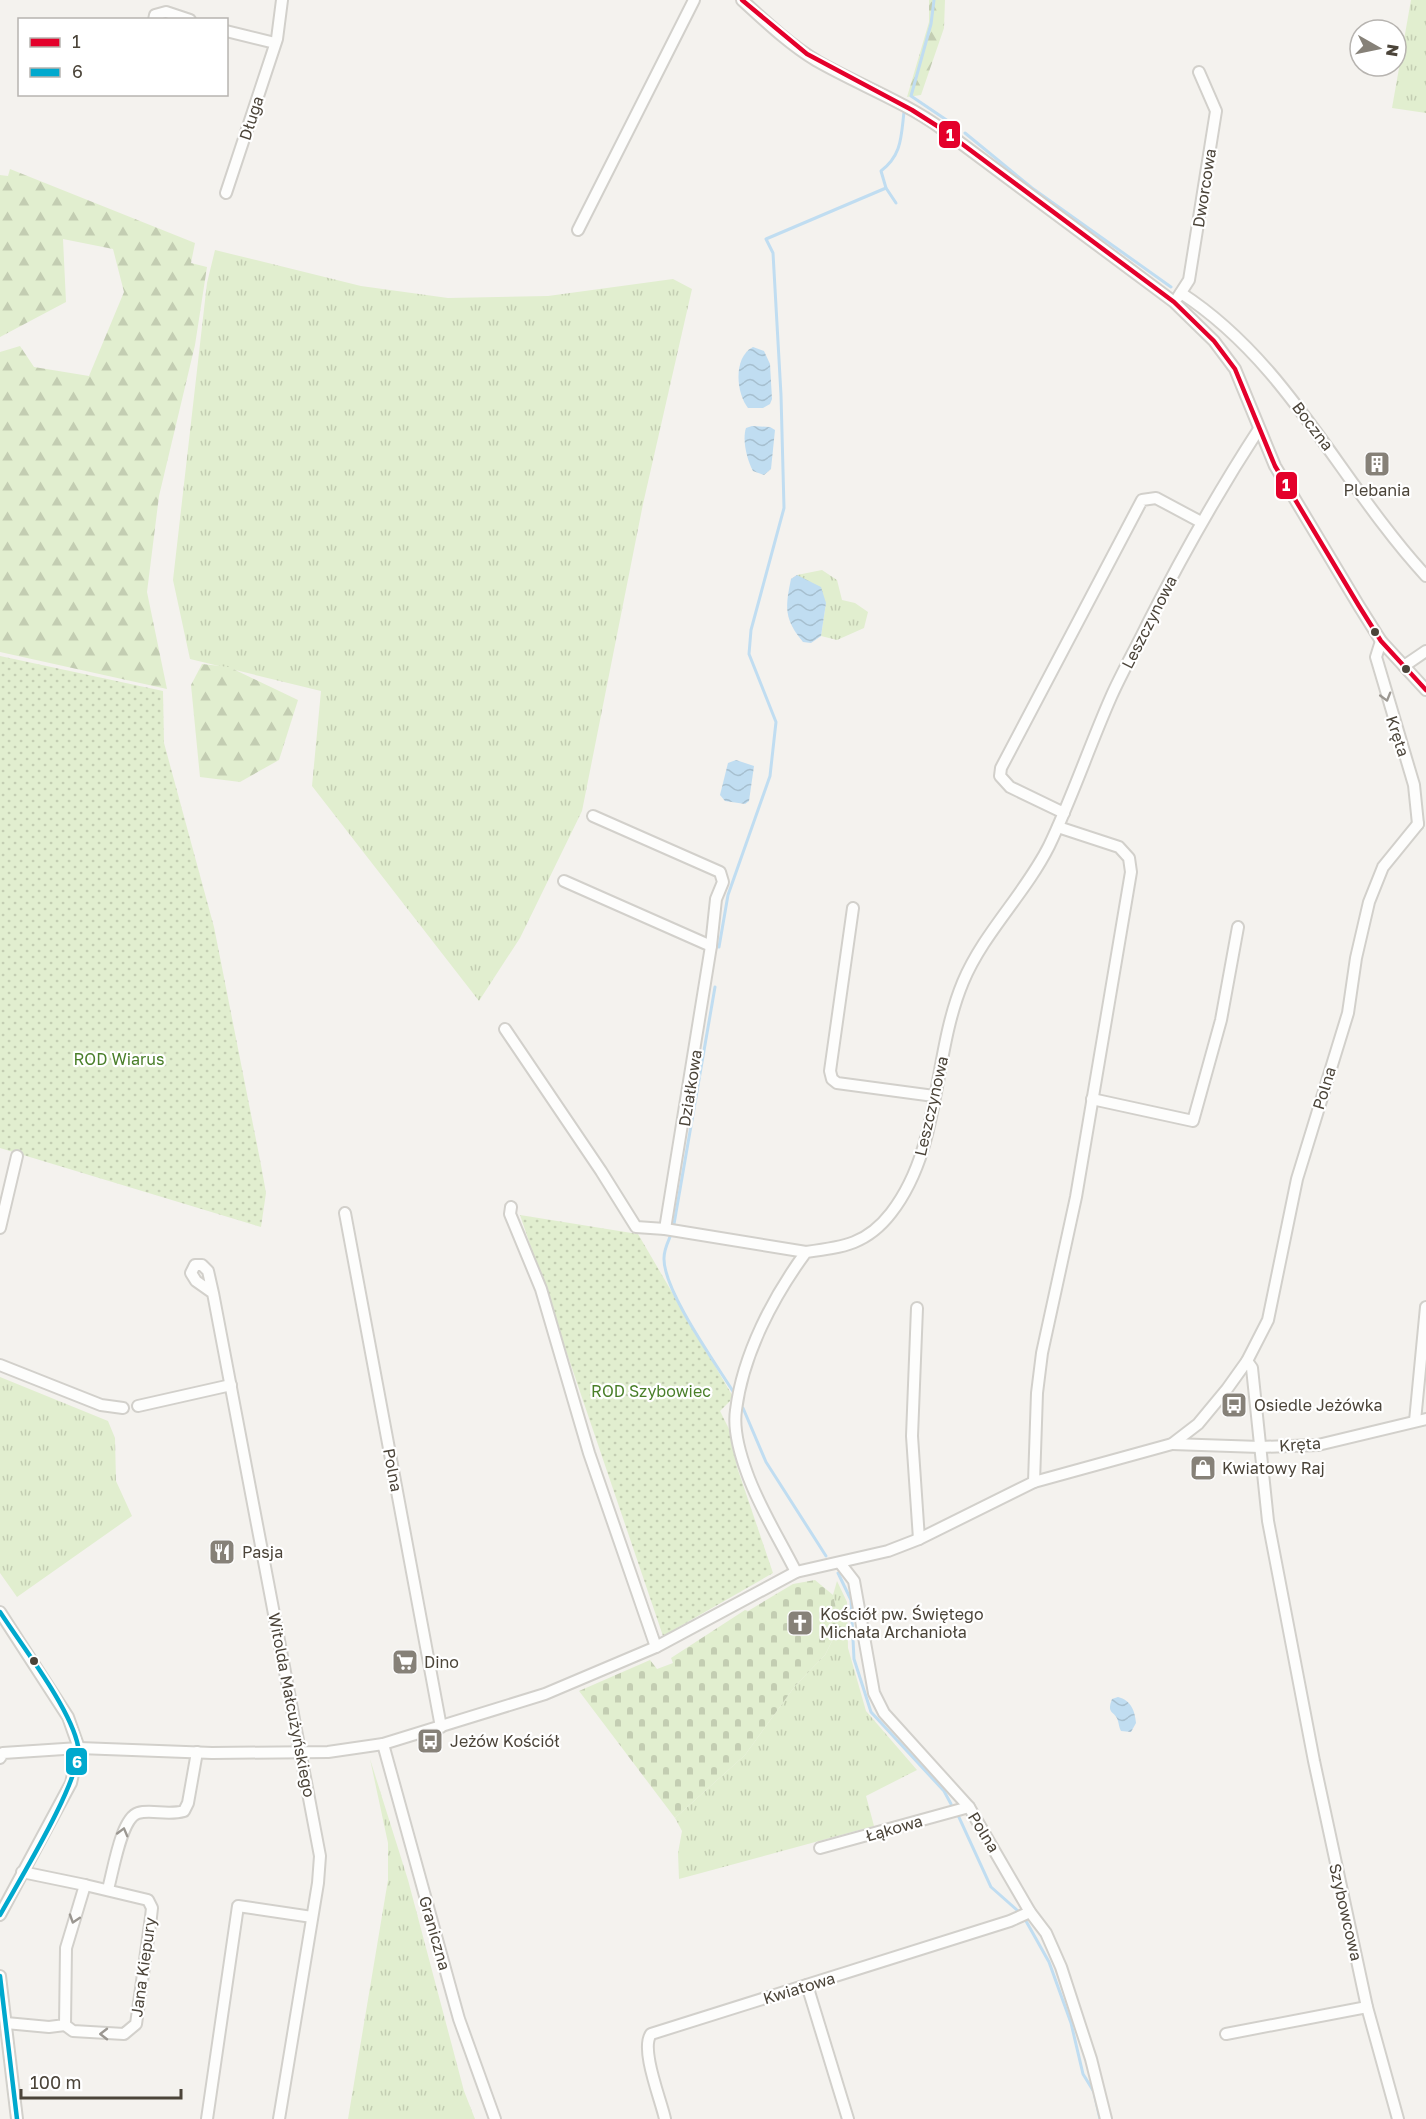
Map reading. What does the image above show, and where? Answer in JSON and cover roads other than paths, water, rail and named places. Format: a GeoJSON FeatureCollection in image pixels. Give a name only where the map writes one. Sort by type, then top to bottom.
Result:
{"type":"FeatureCollection","features":[{"type":"Feature","properties":{"kind":"street","name":"Długa"},"geometry":{"type":"LineString","coordinates":[[226,193],[275,43],[282,0]]}},
{"type":"Feature","properties":{"kind":"street"},"geometry":{"type":"LineString","coordinates":[[578,230],[694,0]]}},
{"type":"Feature","properties":{"kind":"street"},"geometry":{"type":"LineString","coordinates":[[742,0],[795,46],[818,61],[912,108],[1178,298],[1228,358],[1243,385],[1275,466],[1382,641],[1426,690]]}},
{"type":"Feature","properties":{"kind":"street"},"geometry":{"type":"LineString","coordinates":[[154,18],[155,15],[166,12],[184,18]]}},
{"type":"Feature","properties":{"kind":"street"},"geometry":{"type":"LineString","coordinates":[[228,31],[275,43]]}},
{"type":"Feature","properties":{"kind":"street","name":"Dworcowa"},"geometry":{"type":"LineString","coordinates":[[1178,298],[1189,280],[1216,111],[1199,72]]}},
{"type":"Feature","properties":{"kind":"street","name":"Boczna"},"geometry":{"type":"LineString","coordinates":[[1178,298],[1210,312],[1244,344],[1298,405],[1405,554],[1426,576]]}},
{"type":"Feature","properties":{"kind":"street","name":"Leszczynowa"},"geometry":{"type":"LineString","coordinates":[[806,1252],[835,1248],[867,1238],[891,1213],[909,1185],[922,1153],[951,1013],[964,979],[981,947],[1034,875],[1064,813],[1111,696],[1201,522],[1259,429]]}},
{"type":"Feature","properties":{"kind":"street"},"geometry":{"type":"LineString","coordinates":[[1064,813],[1010,788],[1000,776],[1001,768],[1142,500],[1156,498],[1201,522]]}},
{"type":"Feature","properties":{"kind":"street","name":"Kręta"},"geometry":{"type":"LineString","coordinates":[[1382,641],[1376,657],[1414,785],[1422,824]]}},
{"type":"Feature","properties":{"kind":"street"},"geometry":{"type":"LineString","coordinates":[[1404,666],[1426,651]]}},
{"type":"Feature","properties":{"kind":"street","name":"Działkowa"},"geometry":{"type":"LineString","coordinates":[[593,816],[720,872],[723,882],[716,899],[672,1231]]}},
{"type":"Feature","properties":{"kind":"street","name":"Polna"},"geometry":{"type":"LineString","coordinates":[[300,1752],[328,1752],[383,1744],[545,1694],[656,1647],[796,1572],[840,1563],[919,1539],[1034,1482],[1172,1444],[1198,1424],[1247,1361],[1268,1320],[1297,1179],[1348,1013],[1356,958],[1369,902],[1383,867],[1422,824]]}},
{"type":"Feature","properties":{"kind":"street"},"geometry":{"type":"LineString","coordinates":[[1034,1482],[1037,1393],[1042,1353],[1076,1197],[1131,872],[1129,858],[1119,847],[1058,826]]}},
{"type":"Feature","properties":{"kind":"street"},"geometry":{"type":"LineString","coordinates":[[564,881],[711,946]]}},
{"type":"Feature","properties":{"kind":"street"},"geometry":{"type":"LineString","coordinates":[[853,908],[830,1071],[832,1080],[837,1083],[934,1096]]}},
{"type":"Feature","properties":{"kind":"street"},"geometry":{"type":"LineString","coordinates":[[1092,1100],[1193,1121],[1221,1020],[1238,927]]}},
{"type":"Feature","properties":{"kind":"street"},"geometry":{"type":"LineString","coordinates":[[505,1029],[602,1171],[636,1227],[806,1252],[769,1313],[750,1355],[736,1411],[737,1435],[747,1475],[796,1572]]}},
{"type":"Feature","properties":{"kind":"street"},"geometry":{"type":"LineString","coordinates":[[0,1228],[17,1156]]}},
{"type":"Feature","properties":{"kind":"street"},"geometry":{"type":"LineString","coordinates":[[511,1207],[510,1214],[541,1289],[589,1453],[656,1647]]}},
{"type":"Feature","properties":{"kind":"street","name":"Polna"},"geometry":{"type":"LineString","coordinates":[[345,1213],[441,1727]]}},
{"type":"Feature","properties":{"kind":"street","name":"Witolda Małcużyńskiego"},"geometry":{"type":"LineString","coordinates":[[213,1293],[300,1752],[317,1828],[320,1856],[279,2119]]}},
{"type":"Feature","properties":{"kind":"street"},"geometry":{"type":"LineString","coordinates":[[1414,1421],[1426,1307]]}},
{"type":"Feature","properties":{"kind":"street"},"geometry":{"type":"LineString","coordinates":[[916,1308],[912,1436],[919,1539]]}},
{"type":"Feature","properties":{"kind":"street"},"geometry":{"type":"LineString","coordinates":[[1247,1361],[1252,1368],[1260,1447]]}},
{"type":"Feature","properties":{"kind":"street"},"geometry":{"type":"LineString","coordinates":[[0,1365],[101,1405],[123,1408]]}},
{"type":"Feature","properties":{"kind":"street"},"geometry":{"type":"LineString","coordinates":[[138,1406],[231,1385]]}},
{"type":"Feature","properties":{"kind":"street","name":"Kręta"},"geometry":{"type":"LineString","coordinates":[[1172,1444],[1260,1447],[1318,1445],[1426,1419]]}},
{"type":"Feature","properties":{"kind":"street","name":"Szybowcowa"},"geometry":{"type":"LineString","coordinates":[[1260,1447],[1268,1521],[1303,1703],[1367,2007],[1398,2119]]}},
{"type":"Feature","properties":{"kind":"street","name":"Polna"},"geometry":{"type":"LineString","coordinates":[[840,1563],[854,1581],[877,1698],[884,1713],[969,1806],[1030,1912],[1046,1933],[1061,1967],[1091,2059],[1106,2119]]}},
{"type":"Feature","properties":{"kind":"street"},"geometry":{"type":"LineString","coordinates":[[0,1612],[68,1717],[79,1748],[71,1784],[0,1915]]}},
{"type":"Feature","properties":{"kind":"street","name":"Graniczna"},"geometry":{"type":"LineString","coordinates":[[383,1744],[459,2019],[495,2119]]}},
{"type":"Feature","properties":{"kind":"street"},"geometry":{"type":"LineString","coordinates":[[0,1758],[3,1753],[79,1748],[197,1752],[300,1752]]}},
{"type":"Feature","properties":{"kind":"street"},"geometry":{"type":"LineString","coordinates":[[108,1888],[126,1822],[139,1812],[171,1815],[184,1811],[189,1803],[197,1752]]}},
{"type":"Feature","properties":{"kind":"street","name":"Łąkowa"},"geometry":{"type":"LineString","coordinates":[[820,1848],[969,1806]]}},
{"type":"Feature","properties":{"kind":"street","name":"Jana Kiepury"},"geometry":{"type":"LineString","coordinates":[[6,2023],[49,2027],[65,2025],[73,2031],[124,2034],[136,2024],[152,1908],[148,1900],[108,1888],[22,1872]]}},
{"type":"Feature","properties":{"kind":"street"},"geometry":{"type":"LineString","coordinates":[[65,2025],[66,1948],[85,1885]]}},
{"type":"Feature","properties":{"kind":"street"},"geometry":{"type":"LineString","coordinates":[[207,2119],[238,1906],[312,1917]]}},
{"type":"Feature","properties":{"kind":"street","name":"Kwiatowa"},"geometry":{"type":"LineString","coordinates":[[665,2119],[648,2057],[647,2044],[651,2034],[1010,1921],[1030,1912]]}},
{"type":"Feature","properties":{"kind":"street"},"geometry":{"type":"LineString","coordinates":[[0,1976],[17,2119]]}},
{"type":"Feature","properties":{"kind":"street"},"geometry":{"type":"LineString","coordinates":[[807,1985],[848,2119]]}},
{"type":"Feature","properties":{"kind":"street"},"geometry":{"type":"LineString","coordinates":[[1226,2034],[1367,2007]]}},
{"type":"Feature","properties":{"kind":"water"},"geometry":{"type":"Polygon","coordinates":[[[753,347],[764,351],[770,364],[772,399],[770,404],[763,408],[748,408],[739,385],[739,367],[742,359],[753,347]]]}},
{"type":"Feature","properties":{"kind":"water"},"geometry":{"type":"Polygon","coordinates":[[[770,427],[775,430],[771,469],[764,475],[753,471],[747,456],[745,433],[746,428],[770,427]]]}},
{"type":"Feature","properties":{"kind":"water"},"geometry":{"type":"Polygon","coordinates":[[[797,575],[821,587],[826,603],[821,636],[811,643],[803,642],[789,620],[787,606],[791,579],[797,575]]]}},
{"type":"Feature","properties":{"kind":"water"},"geometry":{"type":"Polygon","coordinates":[[[736,760],[754,766],[749,801],[745,804],[725,801],[720,795],[728,763],[736,760]]]}},
{"type":"Feature","properties":{"kind":"water"},"geometry":{"type":"Polygon","coordinates":[[[1118,1697],[1129,1703],[1133,1710],[1136,1723],[1131,1732],[1121,1731],[1117,1718],[1110,1710],[1112,1699],[1118,1697]]]}},
{"type":"Feature","properties":{"kind":"waterway"},"geometry":{"type":"LineString","coordinates":[[934,0],[931,24],[911,96],[948,121]]}},
{"type":"Feature","properties":{"kind":"waterway"},"geometry":{"type":"LineString","coordinates":[[896,203],[886,188],[881,171],[897,152],[904,112]]}},
{"type":"Feature","properties":{"kind":"waterway"},"geometry":{"type":"LineString","coordinates":[[965,133],[1032,188],[1171,287]]}},
{"type":"Feature","properties":{"kind":"waterway"},"geometry":{"type":"LineString","coordinates":[[719,947],[728,895],[770,776],[776,722],[749,654],[751,630],[784,508],[781,395],[773,253],[766,239],[886,188]]}},
{"type":"Feature","properties":{"kind":"waterway"},"geometry":{"type":"LineString","coordinates":[[715,987],[674,1224],[664,1258],[666,1272],[681,1307],[734,1393]]}},
{"type":"Feature","properties":{"kind":"waterway"},"geometry":{"type":"LineString","coordinates":[[743,1408],[766,1462],[826,1556]]}},
{"type":"Feature","properties":{"kind":"waterway"},"geometry":{"type":"LineString","coordinates":[[838,1573],[851,1600],[854,1659],[871,1712],[944,1791],[951,1804]]}},
{"type":"Feature","properties":{"kind":"waterway"},"geometry":{"type":"LineString","coordinates":[[958,1815],[991,1887],[1018,1911]]}},
{"type":"Feature","properties":{"kind":"waterway"},"geometry":{"type":"LineString","coordinates":[[1026,1921],[1049,1962],[1071,2023],[1083,2074],[1094,2092],[1100,2119]]}},
{"type":"Feature","properties":{"kind":"place","name":"Plebania"},"geometry":{"type":"Point","coordinates":[1377,464]}},
{"type":"Feature","properties":{"kind":"place","name":"Osiedle Jeżówka"},"geometry":{"type":"Point","coordinates":[1234,1405]}},
{"type":"Feature","properties":{"kind":"place","name":"Kwiatowy Raj"},"geometry":{"type":"Point","coordinates":[1203,1468]}},
{"type":"Feature","properties":{"kind":"place","name":"Pasja"},"geometry":{"type":"Point","coordinates":[222,1552]}},
{"type":"Feature","properties":{"kind":"place","name":"Kościół pw. Świętego Michała Archanioła"},"geometry":{"type":"Point","coordinates":[800,1623]}},
{"type":"Feature","properties":{"kind":"place","name":"Dino"},"geometry":{"type":"Point","coordinates":[405,1662]}},
{"type":"Feature","properties":{"kind":"place","name":"Jeżów Kościół"},"geometry":{"type":"Point","coordinates":[430,1741]}},
{"type":"Feature","properties":{"kind":"park label","name":"ROD Wiarus"},"geometry":{"type":"Point","coordinates":[119,1059]}},
{"type":"Feature","properties":{"kind":"park label","name":"ROD Szybowiec"},"geometry":{"type":"Point","coordinates":[651,1391]}}]}
